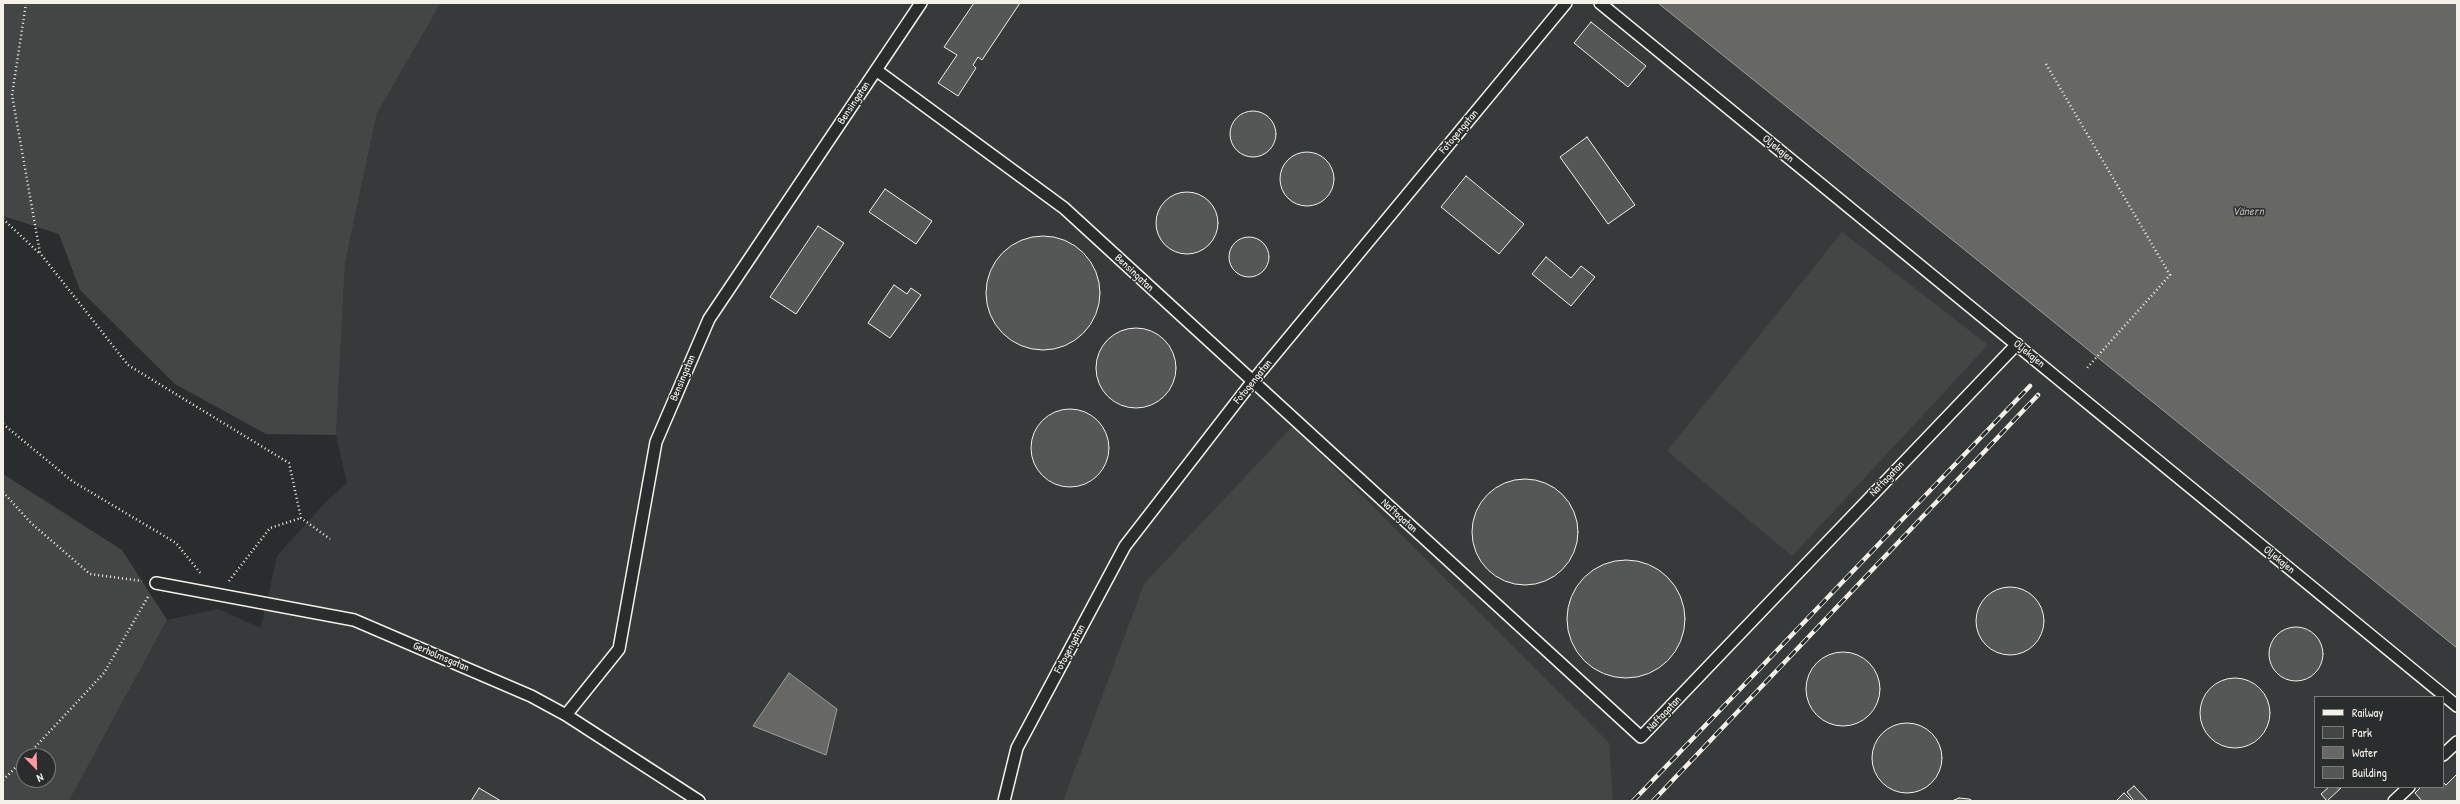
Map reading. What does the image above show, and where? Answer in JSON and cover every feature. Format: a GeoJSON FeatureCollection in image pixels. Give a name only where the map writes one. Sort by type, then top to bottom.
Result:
{"type":"FeatureCollection","features":[{"type":"Feature","properties":{"kind":"lane","name":"Bensingatan"},"geometry":{"type":"LineString","coordinates":[[566,714],[619,649],[656,442],[709,319],[921,3]]}},
{"type":"Feature","properties":{"kind":"lane","name":"Fotogengatan"},"geometry":{"type":"LineString","coordinates":[[1004,801],[1018,748],[1125,546],[1252,382],[1566,3]]}},
{"type":"Feature","properties":{"kind":"lane","name":"Oljekajen"},"geometry":{"type":"LineString","coordinates":[[1600,3],[2457,706]]}},
{"type":"Feature","properties":{"kind":"lane","name":"Bensingatan"},"geometry":{"type":"LineString","coordinates":[[876,70],[1064,208],[1252,382]]}},
{"type":"Feature","properties":{"kind":"lane","name":"Naftagatan"},"geometry":{"type":"LineString","coordinates":[[1252,382],[1641,737],[2017,344]]}},
{"type":"Feature","properties":{"kind":"lane","name":"Gerholmsgatan"},"geometry":{"type":"LineString","coordinates":[[156,583],[354,620],[531,696],[566,714],[699,801]]}},
{"type":"Feature","properties":{"kind":"lane"},"geometry":{"type":"LineString","coordinates":[[2444,754],[2457,742]]}},
{"type":"Feature","properties":{"kind":"lane"},"geometry":{"type":"LineString","coordinates":[[2394,801],[2408,788]]}},
{"type":"Feature","properties":{"kind":"path"},"geometry":{"type":"LineString","coordinates":[[26,3],[12,95],[40,253]]}},
{"type":"Feature","properties":{"kind":"path"},"geometry":{"type":"LineString","coordinates":[[2046,64],[2170,275],[2087,368]]}},
{"type":"Feature","properties":{"kind":"path"},"geometry":{"type":"LineString","coordinates":[[3,218],[40,253],[128,365],[289,463],[301,518],[330,539]]}},
{"type":"Feature","properties":{"kind":"path"},"geometry":{"type":"LineString","coordinates":[[3,424],[72,481],[176,543],[218,595],[270,528],[301,518]]}},
{"type":"Feature","properties":{"kind":"path"},"geometry":{"type":"LineString","coordinates":[[3,492],[31,523],[90,574],[156,583],[104,673],[34,748]]}},
{"type":"Feature","properties":{"kind":"path"},"geometry":{"type":"LineString","coordinates":[[3,780],[16,767]]}},
{"type":"Feature","properties":{"kind":"shaded area"},"geometry":{"type":"Polygon","coordinates":[[[441,3],[1658,3],[2457,648],[2457,801],[69,801],[167,620],[218,609],[261,628],[277,556],[323,505],[347,483],[336,435],[345,263],[377,113],[441,3]]]}},
{"type":"Feature","properties":{"kind":"green space"},"geometry":{"type":"Polygon","coordinates":[[[3,3],[441,3],[377,113],[345,263],[336,435],[266,434],[175,384],[80,290],[59,234],[3,216],[3,3]]]}},
{"type":"Feature","properties":{"kind":"green space"},"geometry":{"type":"Polygon","coordinates":[[[1842,232],[1988,345],[1792,556],[1667,451],[1842,232]]]}},
{"type":"Feature","properties":{"kind":"green space"},"geometry":{"type":"Polygon","coordinates":[[[1293,426],[1609,743],[1613,801],[1063,801],[1144,584],[1293,426]]]}},
{"type":"Feature","properties":{"kind":"green space"},"geometry":{"type":"Polygon","coordinates":[[[3,474],[122,550],[167,620],[69,801],[3,801],[3,474]]]}},
{"type":"Feature","properties":{"kind":"water","name":"Vänern"},"geometry":{"type":"Polygon","coordinates":[[[1658,3],[2457,3],[2457,648],[1950,238],[1658,3]]]}},
{"type":"Feature","properties":{"kind":"water"},"geometry":{"type":"Polygon","coordinates":[[[789,673],[837,709],[826,755],[753,726],[789,673]]]}},
{"type":"Feature","properties":{"kind":"building"},"geometry":{"type":"Polygon","coordinates":[[[974,3],[1020,3],[982,60],[978,57],[973,65],[976,68],[958,96],[938,83],[957,55],[944,47],[974,3]]]}},
{"type":"Feature","properties":{"kind":"building"},"geometry":{"type":"Polygon","coordinates":[[[1591,22],[1646,66],[1628,87],[1574,43],[1591,22]]]}},
{"type":"Feature","properties":{"kind":"building"},"geometry":{"type":"Polygon","coordinates":[[[1253,111],[1266,115],[1272,121],[1276,134],[1272,147],[1266,153],[1253,157],[1240,153],[1234,147],[1230,134],[1234,121],[1240,115],[1253,111]]]}},
{"type":"Feature","properties":{"kind":"building"},"geometry":{"type":"Polygon","coordinates":[[[1587,137],[1635,205],[1608,224],[1560,157],[1587,137]]]}},
{"type":"Feature","properties":{"kind":"building"},"geometry":{"type":"Polygon","coordinates":[[[1302,152],[1312,152],[1322,156],[1330,164],[1334,174],[1334,184],[1330,194],[1322,202],[1312,206],[1302,206],[1292,202],[1284,194],[1280,184],[1280,174],[1284,164],[1292,156],[1302,152]]]}},
{"type":"Feature","properties":{"kind":"building"},"geometry":{"type":"Polygon","coordinates":[[[1466,176],[1524,224],[1499,254],[1441,207],[1466,176]]]}},
{"type":"Feature","properties":{"kind":"building"},"geometry":{"type":"Polygon","coordinates":[[[885,189],[932,221],[916,244],[869,212],[885,189]]]}},
{"type":"Feature","properties":{"kind":"building"},"geometry":{"type":"Polygon","coordinates":[[[1187,192],[1204,197],[1209,201],[1213,206],[1218,223],[1213,240],[1209,245],[1204,249],[1187,254],[1170,249],[1165,245],[1161,240],[1156,223],[1161,206],[1165,201],[1170,197],[1187,192]]]}},
{"type":"Feature","properties":{"kind":"building"},"geometry":{"type":"Polygon","coordinates":[[[818,226],[844,243],[796,314],[770,297],[818,226]]]}},
{"type":"Feature","properties":{"kind":"building"},"geometry":{"type":"Polygon","coordinates":[[[1043,236],[1065,240],[1084,252],[1096,271],[1100,293],[1096,315],[1084,334],[1065,346],[1043,350],[1021,346],[1002,334],[990,315],[986,293],[990,271],[1002,252],[1021,240],[1043,236]]]}},
{"type":"Feature","properties":{"kind":"building"},"geometry":{"type":"Polygon","coordinates":[[[1245,237],[1253,237],[1260,240],[1266,246],[1269,257],[1266,268],[1260,274],[1253,277],[1245,277],[1238,274],[1232,268],[1229,261],[1229,253],[1232,246],[1238,240],[1245,237]]]}},
{"type":"Feature","properties":{"kind":"building"},"geometry":{"type":"Polygon","coordinates":[[[1546,257],[1571,278],[1581,266],[1595,277],[1571,306],[1532,274],[1546,257]]]}},
{"type":"Feature","properties":{"kind":"building"},"geometry":{"type":"Polygon","coordinates":[[[894,285],[907,294],[911,288],[921,295],[890,338],[868,323],[894,285]]]}},
{"type":"Feature","properties":{"kind":"building"},"geometry":{"type":"Polygon","coordinates":[[[1136,328],[1144,329],[1158,335],[1164,340],[1169,346],[1175,360],[1175,376],[1169,390],[1164,396],[1158,401],[1144,407],[1136,408],[1128,407],[1114,401],[1108,396],[1103,390],[1097,376],[1096,368],[1097,360],[1103,346],[1108,340],[1114,335],[1128,329],[1136,328]]]}},
{"type":"Feature","properties":{"kind":"building"},"geometry":{"type":"Polygon","coordinates":[[[1062,409],[1078,409],[1092,415],[1103,426],[1109,440],[1109,456],[1103,470],[1092,481],[1078,487],[1062,487],[1048,481],[1037,470],[1031,456],[1031,440],[1037,426],[1048,415],[1062,409]]]}},
{"type":"Feature","properties":{"kind":"building"},"geometry":{"type":"Polygon","coordinates":[[[1525,479],[1545,483],[1562,495],[1574,512],[1578,532],[1574,552],[1562,569],[1545,581],[1525,585],[1505,581],[1488,569],[1476,552],[1472,532],[1476,512],[1488,495],[1505,483],[1525,479]]]}},
{"type":"Feature","properties":{"kind":"building"},"geometry":{"type":"Polygon","coordinates":[[[1626,560],[1649,564],[1668,577],[1681,596],[1685,619],[1681,642],[1668,661],[1649,674],[1626,678],[1603,674],[1584,661],[1571,642],[1567,619],[1571,596],[1584,577],[1603,564],[1626,560]]]}},
{"type":"Feature","properties":{"kind":"building"},"geometry":{"type":"Polygon","coordinates":[[[2010,587],[2023,590],[2034,597],[2041,608],[2044,621],[2041,634],[2034,645],[2023,652],[2010,655],[1997,652],[1986,645],[1979,634],[1976,621],[1979,608],[1986,597],[1997,590],[2010,587]]]}},
{"type":"Feature","properties":{"kind":"building"},"geometry":{"type":"Polygon","coordinates":[[[2296,627],[2306,629],[2315,635],[2321,644],[2323,654],[2321,664],[2315,673],[2306,679],[2296,681],[2286,679],[2277,673],[2271,664],[2269,654],[2271,644],[2277,635],[2286,629],[2296,627]]]}},
{"type":"Feature","properties":{"kind":"building"},"geometry":{"type":"Polygon","coordinates":[[[1843,652],[1864,658],[1874,668],[1880,689],[1874,710],[1864,720],[1843,726],[1822,720],[1812,710],[1806,689],[1812,668],[1822,658],[1843,652]]]}},
{"type":"Feature","properties":{"kind":"building"},"geometry":{"type":"Polygon","coordinates":[[[2235,678],[2248,681],[2260,688],[2267,700],[2270,713],[2267,726],[2260,738],[2248,745],[2235,748],[2222,745],[2210,738],[2203,726],[2200,713],[2203,700],[2210,688],[2222,681],[2235,678]]]}},
{"type":"Feature","properties":{"kind":"building"},"geometry":{"type":"Polygon","coordinates":[[[1900,723],[1914,723],[1927,729],[1936,738],[1940,744],[1942,758],[1940,772],[1932,783],[1921,791],[1914,793],[1900,793],[1893,791],[1882,783],[1874,772],[1872,765],[1872,751],[1874,744],[1882,733],[1893,725],[1900,723]]]}},
{"type":"Feature","properties":{"kind":"building"},"geometry":{"type":"Polygon","coordinates":[[[2457,774],[2457,801],[2422,801],[2415,793],[2420,788],[2444,788],[2444,783],[2446,785],[2457,774]]]}},
{"type":"Feature","properties":{"kind":"building"},"geometry":{"type":"Polygon","coordinates":[[[2134,786],[2148,801],[2134,801],[2127,792],[2134,786]]]}},
{"type":"Feature","properties":{"kind":"building"},"geometry":{"type":"Polygon","coordinates":[[[479,788],[501,801],[471,801],[479,788]]]}},
{"type":"Feature","properties":{"kind":"building"},"geometry":{"type":"Polygon","coordinates":[[[2328,788],[2341,788],[2327,801],[2321,794],[2328,788]]]}},
{"type":"Feature","properties":{"kind":"building"},"geometry":{"type":"Polygon","coordinates":[[[2124,793],[2132,801],[2116,801],[2124,793]]]}},
{"type":"Feature","properties":{"kind":"building"},"geometry":{"type":"Polygon","coordinates":[[[1959,798],[1969,799],[1973,801],[1952,801],[1959,798]]]}},
{"type":"Feature","properties":{"kind":"railway"},"geometry":{"type":"LineString","coordinates":[[1633,801],[2030,386]]}},
{"type":"Feature","properties":{"kind":"railway"},"geometry":{"type":"LineString","coordinates":[[1653,801],[2038,395]]}}]}
